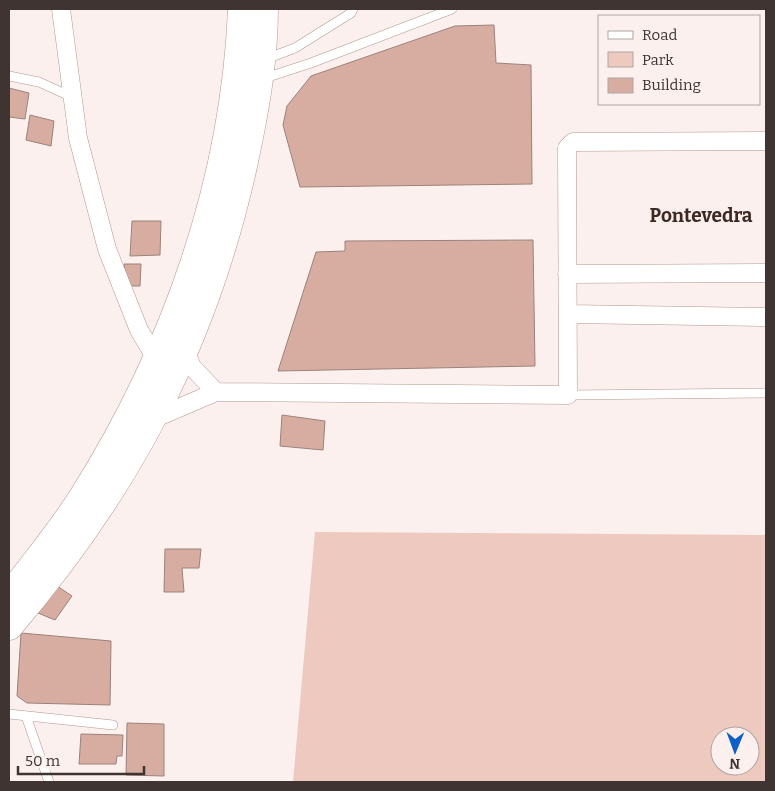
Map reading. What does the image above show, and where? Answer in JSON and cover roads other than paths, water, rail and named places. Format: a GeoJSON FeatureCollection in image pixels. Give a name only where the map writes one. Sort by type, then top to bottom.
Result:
{"type":"FeatureCollection","features":[{"type":"Feature","properties":{"kind":"highway"},"geometry":{"type":"LineString","coordinates":[[9,597],[83,497],[139,400],[184,296],[215,190],[231,109],[242,9]]}},
{"type":"Feature","properties":{"kind":"highway"},"geometry":{"type":"LineString","coordinates":[[9,626],[51,576],[120,477],[153,419],[186,350],[210,284],[227,229],[249,139],[260,70],[264,9]]}},
{"type":"Feature","properties":{"kind":"street"},"geometry":{"type":"LineString","coordinates":[[61,9],[78,138],[107,249],[139,330],[157,360]]}},
{"type":"Feature","properties":{"kind":"street"},"geometry":{"type":"LineString","coordinates":[[153,419],[216,392],[568,395],[567,148],[569,144],[573,142],[766,141]]}},
{"type":"Feature","properties":{"kind":"street"},"geometry":{"type":"LineString","coordinates":[[567,274],[766,273]]}},
{"type":"Feature","properties":{"kind":"street"},"geometry":{"type":"LineString","coordinates":[[568,314],[766,317]]}},
{"type":"Feature","properties":{"kind":"street"},"geometry":{"type":"LineString","coordinates":[[186,350],[192,367],[216,392]]}},
{"type":"Feature","properties":{"kind":"lane"},"geometry":{"type":"LineString","coordinates":[[260,70],[351,13],[353,9]]}},
{"type":"Feature","properties":{"kind":"lane"},"geometry":{"type":"LineString","coordinates":[[260,70],[310,63],[452,9]]}},
{"type":"Feature","properties":{"kind":"lane"},"geometry":{"type":"LineString","coordinates":[[9,76],[39,82],[74,98]]}},
{"type":"Feature","properties":{"kind":"lane"},"geometry":{"type":"LineString","coordinates":[[568,395],[766,393]]}},
{"type":"Feature","properties":{"kind":"lane"},"geometry":{"type":"LineString","coordinates":[[9,715],[113,725]]}},
{"type":"Feature","properties":{"kind":"lane"},"geometry":{"type":"LineString","coordinates":[[26,716],[49,782]]}},
{"type":"Feature","properties":{"kind":"district","name":"Pontevedra"},"geometry":{"type":"Point","coordinates":[701,215]}}]}
